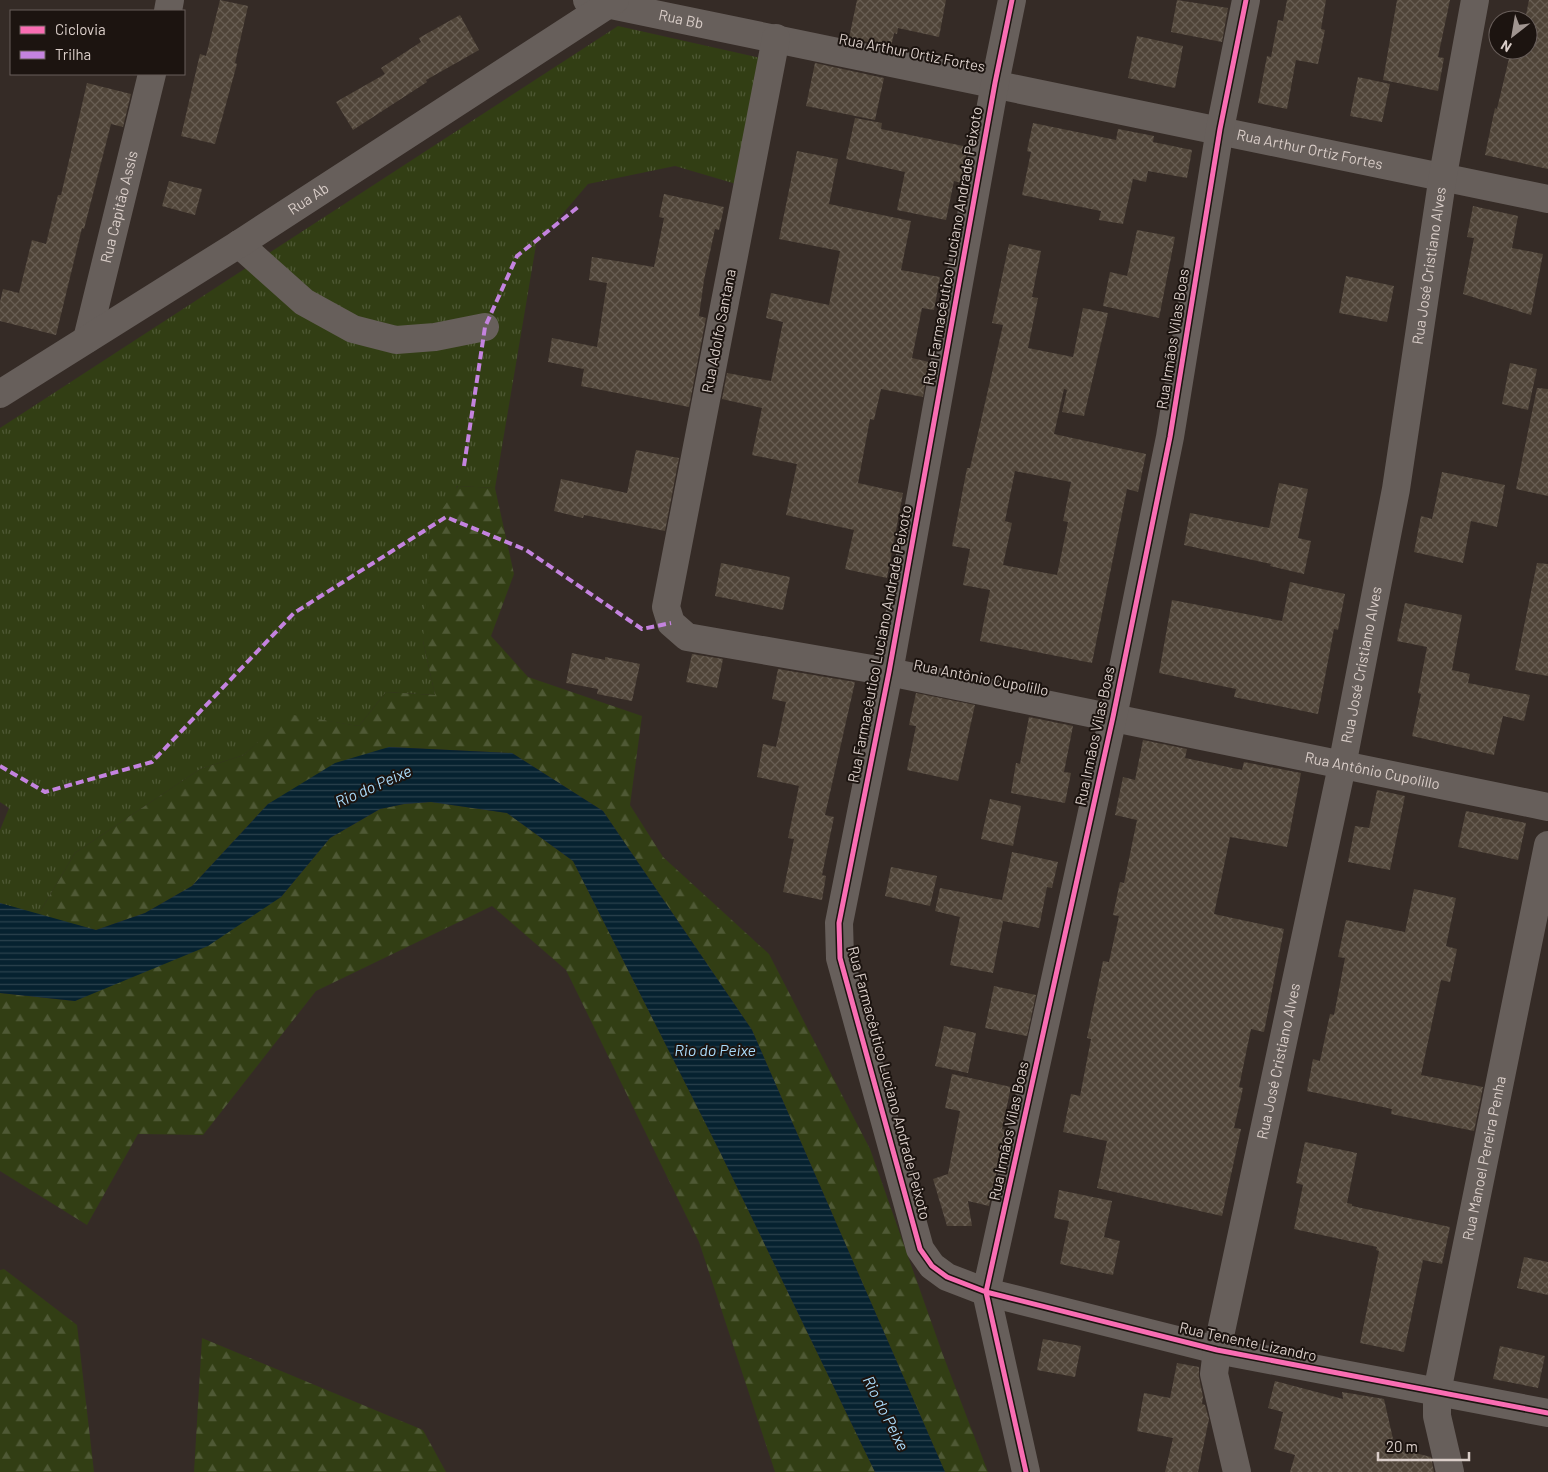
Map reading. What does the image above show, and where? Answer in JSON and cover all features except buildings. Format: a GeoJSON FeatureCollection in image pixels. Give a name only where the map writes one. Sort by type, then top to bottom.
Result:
{"type":"FeatureCollection","features":[{"type":"Feature","properties":{"kind":"street","name":"Rua Farmacêutico Luciano Andrade Peixoto"},"geometry":{"type":"LineString","coordinates":[[947,1277],[932,1266],[920,1249],[840,958],[839,923],[889,672],[995,83],[1012,0]]}},
{"type":"Feature","properties":{"kind":"street","name":"Rua Irmãos Vilas Boas"},"geometry":{"type":"LineString","coordinates":[[1026,1472],[986,1292],[1113,717],[1170,438],[1220,129],[1246,0]]}},
{"type":"Feature","properties":{"kind":"street","name":"Rua José Cristiano Alves"},"geometry":{"type":"LineString","coordinates":[[1237,1472],[1214,1374],[1217,1350],[1342,766],[1396,489],[1443,176],[1475,0]]}},
{"type":"Feature","properties":{"kind":"street","name":"Rua Bb"},"geometry":{"type":"LineString","coordinates":[[604,1],[776,38]]}},
{"type":"Feature","properties":{"kind":"street","name":"Rua Ab"},"geometry":{"type":"LineString","coordinates":[[0,394],[239,244],[604,1]]}},
{"type":"Feature","properties":{"kind":"street","name":"Rua Arthur Ortiz Fortes"},"geometry":{"type":"LineString","coordinates":[[776,38],[1220,129],[1548,199]]}},
{"type":"Feature","properties":{"kind":"street","name":"Rua Adolfo Santana"},"geometry":{"type":"LineString","coordinates":[[671,623],[666,607],[776,38]]}},
{"type":"Feature","properties":{"kind":"street","name":"Rua Capitão Assis"},"geometry":{"type":"LineString","coordinates":[[88,339],[152,75]]}},
{"type":"Feature","properties":{"kind":"street"},"geometry":{"type":"LineString","coordinates":[[239,244],[304,302],[353,329],[396,340],[435,337],[485,327]]}},
{"type":"Feature","properties":{"kind":"street","name":"Rua Antônio Cupolillo"},"geometry":{"type":"LineString","coordinates":[[671,623],[687,637],[889,672],[1548,807]]}},
{"type":"Feature","properties":{"kind":"street","name":"Rua Manoel Pereira Penha"},"geometry":{"type":"LineString","coordinates":[[1450,1472],[1437,1416],[1437,1392],[1548,845]]}},
{"type":"Feature","properties":{"kind":"street","name":"Rua Tenente Lizandro"},"geometry":{"type":"LineString","coordinates":[[947,1277],[986,1292],[1217,1350],[1548,1413]]}},
{"type":"Feature","properties":{"kind":"green space"},"geometry":{"type":"Polygon","coordinates":[[[618,26],[765,59],[743,186],[675,166],[588,184],[536,245],[495,488],[457,486],[423,641],[435,695],[386,692],[359,726],[288,715],[244,755],[200,769],[75,853],[38,915],[0,903],[0,830],[9,808],[0,802],[0,428],[618,26]]]}},
{"type":"Feature","properties":{"kind":"green space"},"geometry":{"type":"Polygon","coordinates":[[[458,486],[495,488],[514,574],[491,636],[528,677],[642,716],[630,805],[663,857],[769,954],[870,1149],[943,1355],[988,1472],[945,1472],[752,1030],[603,811],[512,753],[390,747],[268,804],[192,886],[145,913],[96,930],[38,915],[75,853],[200,769],[244,755],[288,714],[359,726],[386,692],[435,695],[423,641],[430,527],[458,486]]]}},
{"type":"Feature","properties":{"kind":"green space"},"geometry":{"type":"Polygon","coordinates":[[[431,802],[507,813],[573,861],[721,1154],[875,1472],[775,1472],[699,1242],[566,970],[492,906],[316,991],[203,1135],[138,1134],[87,1225],[0,1171],[0,993],[75,1001],[281,897],[330,838],[380,809],[404,804],[431,802]]]}},
{"type":"Feature","properties":{"kind":"green space"},"geometry":{"type":"Polygon","coordinates":[[[4,1269],[77,1325],[94,1472],[0,1472],[0,1270],[4,1269]]]}},
{"type":"Feature","properties":{"kind":"green space"},"geometry":{"type":"Polygon","coordinates":[[[202,1338],[423,1430],[446,1472],[194,1472],[202,1338]]]}},
{"type":"Feature","properties":{"kind":"water","name":"Rio do Peixe"},"geometry":{"type":"Polygon","coordinates":[[[389,747],[512,753],[603,811],[752,1030],[945,1472],[875,1472],[721,1154],[573,861],[507,813],[431,802],[404,804],[380,809],[330,838],[281,897],[208,946],[75,1001],[0,993],[0,903],[96,930],[145,913],[192,886],[268,804],[335,763],[389,747]]]}},
{"type":"Feature","properties":{"kind":"marked path"},"geometry":{"type":"LineString","coordinates":[[464,466],[485,327],[517,256],[578,207]]}},
{"type":"Feature","properties":{"kind":"marked path"},"geometry":{"type":"LineString","coordinates":[[0,766],[45,792],[152,762],[294,613],[446,517],[526,550],[642,629],[671,623]]}},
{"type":"Feature","properties":{"kind":"cycle path"},"geometry":{"type":"LineString","coordinates":[[1012,0],[995,83],[889,672],[839,923],[840,958],[920,1249],[932,1266],[947,1277],[986,1292],[1217,1350],[1548,1413]]}},
{"type":"Feature","properties":{"kind":"cycle path"},"geometry":{"type":"LineString","coordinates":[[1026,1472],[986,1292],[1113,717],[1170,437],[1220,129],[1246,0]]}}]}
